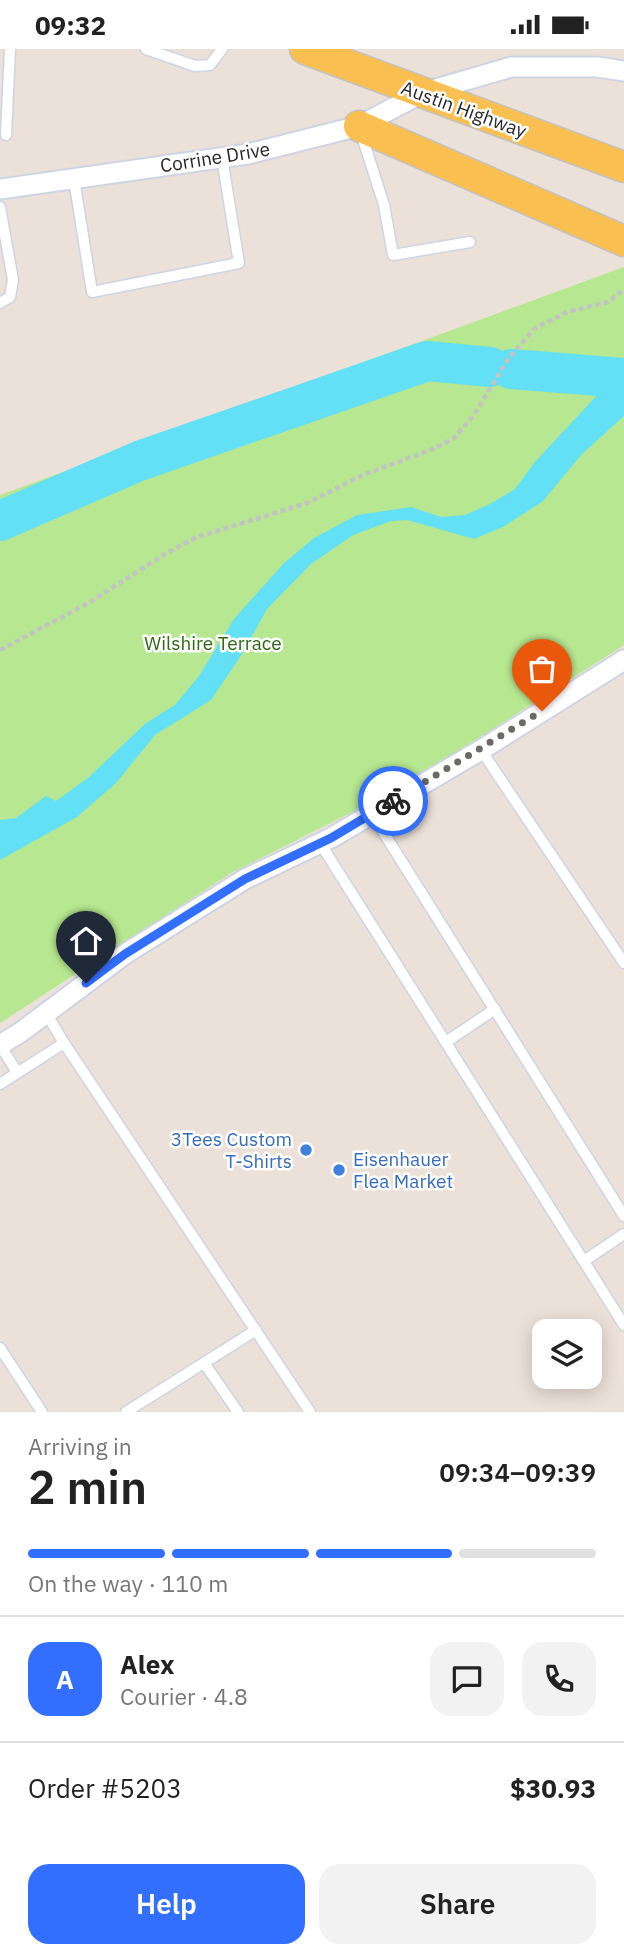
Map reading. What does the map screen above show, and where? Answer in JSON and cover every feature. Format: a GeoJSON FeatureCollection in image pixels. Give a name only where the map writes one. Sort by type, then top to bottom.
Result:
{"type":"FeatureCollection","features":[{"type":"Feature","properties":{"kind":"main road","name":"Austin Highway"},"geometry":{"type":"LineString","coordinates":[[304,49],[345,57],[422,93],[624,167]]}},
{"type":"Feature","properties":{"kind":"main road"},"geometry":{"type":"LineString","coordinates":[[359,126],[624,241]]}},
{"type":"Feature","properties":{"kind":"street","name":"Corrine Drive"},"geometry":{"type":"LineString","coordinates":[[0,190],[222,158],[279,147],[359,126],[422,93],[511,67],[598,67],[624,71]]}},
{"type":"Feature","properties":{"kind":"street"},"geometry":{"type":"LineString","coordinates":[[0,1045],[125,954],[245,879],[320,843],[372,814],[481,750],[624,660]]}},
{"type":"Feature","properties":{"kind":"lane"},"geometry":{"type":"LineString","coordinates":[[6,135],[10,49]]}},
{"type":"Feature","properties":{"kind":"lane"},"geometry":{"type":"LineString","coordinates":[[146,49],[195,66],[210,65],[222,49]]}},
{"type":"Feature","properties":{"kind":"lane"},"geometry":{"type":"LineString","coordinates":[[359,126],[384,205],[393,255],[470,242]]}},
{"type":"Feature","properties":{"kind":"lane"},"geometry":{"type":"LineString","coordinates":[[74,179],[92,292],[239,264],[222,158]]}},
{"type":"Feature","properties":{"kind":"lane"},"geometry":{"type":"LineString","coordinates":[[0,207],[13,280],[10,297],[0,303]]}},
{"type":"Feature","properties":{"kind":"lane"},"geometry":{"type":"LineString","coordinates":[[481,750],[624,963]]}},
{"type":"Feature","properties":{"kind":"lane"},"geometry":{"type":"LineString","coordinates":[[372,814],[624,1216]]}},
{"type":"Feature","properties":{"kind":"lane"},"geometry":{"type":"LineString","coordinates":[[320,843],[624,1325]]}},
{"type":"Feature","properties":{"kind":"lane"},"geometry":{"type":"LineString","coordinates":[[446,1042],[495,1009]]}},
{"type":"Feature","properties":{"kind":"lane"},"geometry":{"type":"LineString","coordinates":[[46,1013],[310,1412]]}},
{"type":"Feature","properties":{"kind":"lane"},"geometry":{"type":"LineString","coordinates":[[0,1084],[64,1043]]}},
{"type":"Feature","properties":{"kind":"lane"},"geometry":{"type":"LineString","coordinates":[[0,1045],[17,1072]]}},
{"type":"Feature","properties":{"kind":"lane"},"geometry":{"type":"LineString","coordinates":[[584,1261],[624,1234]]}},
{"type":"Feature","properties":{"kind":"lane"},"geometry":{"type":"LineString","coordinates":[[126,1412],[256,1330]]}},
{"type":"Feature","properties":{"kind":"lane"},"geometry":{"type":"LineString","coordinates":[[0,1348],[42,1412]]}},
{"type":"Feature","properties":{"kind":"lane"},"geometry":{"type":"LineString","coordinates":[[204,1363],[238,1412]]}},
{"type":"Feature","properties":{"kind":"path"},"geometry":{"type":"LineString","coordinates":[[0,650],[90,602],[197,537],[307,503],[366,474],[453,439],[474,415],[508,359],[534,329],[567,312],[608,302],[624,289]]}},
{"type":"Feature","properties":{"kind":"green space","name":"Wilshire Terrace"},"geometry":{"type":"Polygon","coordinates":[[[624,267],[624,645],[402,787],[231,873],[0,1023],[0,495],[624,267]]]}},
{"type":"Feature","properties":{"kind":"water"},"geometry":{"type":"Polygon","coordinates":[[[624,376],[624,416],[581,455],[543,501],[503,527],[474,539],[407,520],[391,521],[353,535],[311,564],[267,609],[242,654],[211,700],[155,735],[116,783],[77,817],[0,860],[0,820],[16,818],[46,796],[56,801],[89,777],[146,723],[175,705],[199,676],[234,619],[284,563],[314,538],[357,515],[411,507],[441,517],[465,515],[490,504],[515,489],[534,463],[601,391],[624,376]]]}},
{"type":"Feature","properties":{"kind":"waterway"},"geometry":{"type":"LineString","coordinates":[[0,521],[139,461],[427,361],[490,367]]}},
{"type":"Feature","properties":{"kind":"waterway"},"geometry":{"type":"LineString","coordinates":[[511,369],[624,378]]}},
{"type":"Feature","properties":{"kind":"way so far"},"geometry":{"type":"LineString","coordinates":[[393,801],[542,711]]}},
{"type":"Feature","properties":{"kind":"place","name":"3Tees Custom T-Shirts"},"geometry":{"type":"Point","coordinates":[306,1150]}},
{"type":"Feature","properties":{"kind":"place","name":"Eisenhauer Flea Market"},"geometry":{"type":"Point","coordinates":[339,1170]}},
{"type":"Feature","properties":{"kind":"route"},"geometry":{"type":"LineString","coordinates":[[86,983],[125,954],[245,879],[331,838],[393,801]]}}]}
